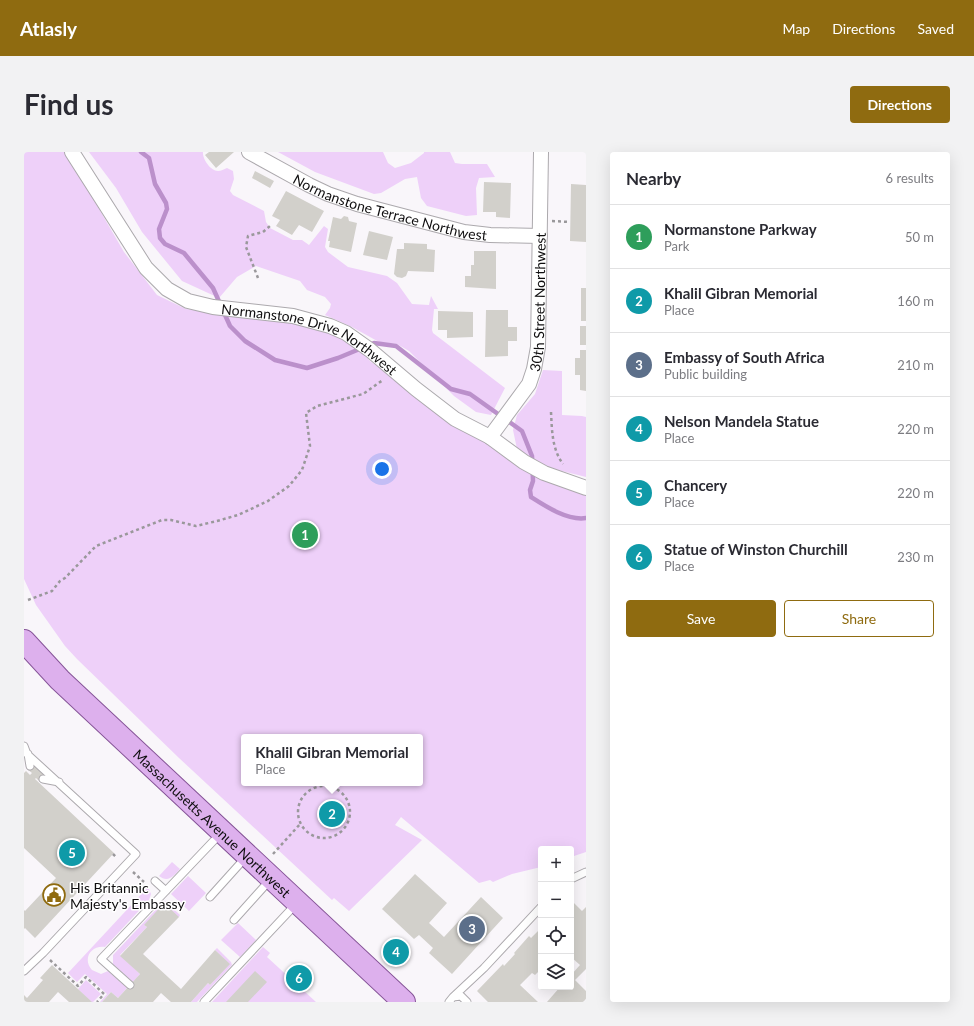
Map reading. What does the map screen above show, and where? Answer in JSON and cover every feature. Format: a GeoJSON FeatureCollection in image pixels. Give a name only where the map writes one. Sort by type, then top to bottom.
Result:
{"type":"FeatureCollection","features":[{"type":"Feature","properties":{"kind":"main road","name":"Massachusetts Avenue Northwest"},"geometry":{"type":"LineString","coordinates":[[24,641],[60,680],[404,1002]]}},
{"type":"Feature","properties":{"kind":"street","name":"Normanstone Drive Northwest"},"geometry":{"type":"LineString","coordinates":[[72,152],[146,268],[167,289],[188,301],[213,307],[272,313],[311,321],[346,333],[370,350],[416,390],[455,419],[490,437],[524,462],[544,473],[586,488]]}},
{"type":"Feature","properties":{"kind":"street","name":"Normanstone Terrace Northwest"},"geometry":{"type":"LineString","coordinates":[[250,152],[309,185],[328,194],[357,204],[464,232],[540,236]]}},
{"type":"Feature","properties":{"kind":"street","name":"30th Street Northwest"},"geometry":{"type":"LineString","coordinates":[[490,437],[529,384],[534,369],[538,346],[541,152]]}},
{"type":"Feature","properties":{"kind":"lane"},"geometry":{"type":"LineString","coordinates":[[24,746],[28,754],[30,766]]}},
{"type":"Feature","properties":{"kind":"lane"},"geometry":{"type":"LineString","coordinates":[[24,971],[43,953],[136,854],[28,754]]}},
{"type":"Feature","properties":{"kind":"lane"},"geometry":{"type":"LineString","coordinates":[[43,779],[60,783]]}},
{"type":"Feature","properties":{"kind":"lane"},"geometry":{"type":"LineString","coordinates":[[130,985],[101,959],[222,832]]}},
{"type":"Feature","properties":{"kind":"lane"},"geometry":{"type":"LineString","coordinates":[[210,897],[260,867]]}},
{"type":"Feature","properties":{"kind":"lane"},"geometry":{"type":"LineString","coordinates":[[234,920],[260,867]]}},
{"type":"Feature","properties":{"kind":"lane"},"geometry":{"type":"LineString","coordinates":[[574,878],[586,872]]}},
{"type":"Feature","properties":{"kind":"lane"},"geometry":{"type":"LineString","coordinates":[[154,881],[166,891]]}},
{"type":"Feature","properties":{"kind":"lane"},"geometry":{"type":"LineString","coordinates":[[204,1002],[298,903]]}},
{"type":"Feature","properties":{"kind":"lane"},"geometry":{"type":"LineString","coordinates":[[451,1000],[484,968],[538,910]]}},
{"type":"Feature","properties":{"kind":"lane"},"geometry":{"type":"LineString","coordinates":[[451,1000],[461,996],[467,1002]]}},
{"type":"Feature","properties":{"kind":"path"},"geometry":{"type":"LineString","coordinates":[[258,278],[246,247],[248,236],[263,232],[270,226]]}},
{"type":"Feature","properties":{"kind":"path"},"geometry":{"type":"LineString","coordinates":[[28,600],[52,591],[60,581],[65,578],[96,546],[162,520],[171,520],[196,526],[238,515],[268,501],[289,486],[302,470],[310,446],[306,413],[317,406],[363,394],[385,379]]}},
{"type":"Feature","properties":{"kind":"path"},"geometry":{"type":"LineString","coordinates":[[551,412],[552,434],[557,456],[568,472],[568,481]]}},
{"type":"Feature","properties":{"kind":"path"},"geometry":{"type":"LineString","coordinates":[[322,786],[331,787],[341,793],[349,803],[349,820],[345,828],[339,834],[326,837],[314,835],[306,830],[301,823],[299,807],[302,799],[314,788],[322,786]]}},
{"type":"Feature","properties":{"kind":"path"},"geometry":{"type":"LineString","coordinates":[[260,867],[301,823]]}},
{"type":"Feature","properties":{"kind":"path"},"geometry":{"type":"LineString","coordinates":[[131,870],[149,886]]}},
{"type":"Feature","properties":{"kind":"path"},"geometry":{"type":"LineString","coordinates":[[54,963],[78,986],[86,977],[104,994],[97,1002]]}},
{"type":"Feature","properties":{"kind":"shaded area"},"geometry":{"type":"Polygon","coordinates":[[[24,152],[66,152],[124,252],[157,295],[186,309],[291,320],[348,338],[371,362],[586,492],[586,852],[574,856],[574,846],[538,846],[538,868],[512,874],[493,882],[490,880],[479,883],[401,817],[395,825],[422,840],[349,911],[334,898],[332,900],[179,758],[65,646],[36,605],[24,579],[24,152]]]}},
{"type":"Feature","properties":{"kind":"shaded area"},"geometry":{"type":"Polygon","coordinates":[[[89,152],[203,152],[205,161],[212,169],[218,171],[227,168],[233,171],[234,179],[230,191],[233,195],[264,211],[266,222],[270,228],[293,240],[302,240],[309,245],[324,226],[328,229],[325,247],[328,252],[348,267],[387,276],[397,283],[412,304],[429,305],[431,296],[438,309],[434,309],[433,333],[505,388],[491,415],[476,412],[454,396],[409,351],[397,344],[379,342],[352,327],[325,315],[331,304],[325,297],[307,290],[300,281],[256,266],[237,277],[219,298],[182,281],[142,232],[116,188],[89,152]]]}},
{"type":"Feature","properties":{"kind":"shaded area"},"geometry":{"type":"Polygon","coordinates":[[[278,152],[383,152],[388,163],[395,168],[411,163],[424,152],[450,152],[455,163],[487,164],[495,177],[479,178],[476,188],[477,215],[466,216],[427,206],[421,198],[417,177],[405,179],[381,193],[374,194],[315,172],[278,152]]]}},
{"type":"Feature","properties":{"kind":"shaded area"},"geometry":{"type":"Polygon","coordinates":[[[543,370],[562,371],[562,415],[586,417],[586,477],[542,466],[517,449],[513,430],[517,415],[535,394],[543,370]]]}},
{"type":"Feature","properties":{"kind":"shaded area"},"geometry":{"type":"Polygon","coordinates":[[[172,862],[180,869],[178,872],[168,879],[159,876],[172,862]]]}},
{"type":"Feature","properties":{"kind":"shaded area"},"geometry":{"type":"Polygon","coordinates":[[[188,876],[206,893],[189,911],[171,894],[188,876]]]}},
{"type":"Feature","properties":{"kind":"shaded area"},"geometry":{"type":"Polygon","coordinates":[[[148,887],[151,894],[149,900],[105,947],[92,950],[88,957],[89,966],[92,970],[101,974],[108,971],[127,988],[118,998],[111,992],[102,1002],[100,1002],[107,994],[85,974],[77,982],[68,973],[148,887]]]}},
{"type":"Feature","properties":{"kind":"shaded area"},"geometry":{"type":"Polygon","coordinates":[[[165,901],[180,915],[179,917],[144,925],[147,927],[120,955],[140,974],[133,982],[113,964],[113,955],[165,901]]]}},
{"type":"Feature","properties":{"kind":"shaded area"},"geometry":{"type":"Polygon","coordinates":[[[238,923],[256,940],[240,957],[221,940],[238,923]]]}},
{"type":"Feature","properties":{"kind":"shaded area"},"geometry":{"type":"Polygon","coordinates":[[[263,947],[270,953],[267,957],[316,1002],[212,1002],[263,947]]]}},
{"type":"Feature","properties":{"kind":"shaded area"},"geometry":{"type":"Polygon","coordinates":[[[217,948],[231,962],[232,965],[197,1002],[191,1002],[208,983],[210,985],[229,964],[215,950],[217,948]]]}},
{"type":"Feature","properties":{"kind":"shaded area"},"geometry":{"type":"Polygon","coordinates":[[[86,980],[101,994],[93,1002],[91,1002],[78,989],[86,980]]]}},
{"type":"Feature","properties":{"kind":"building"},"geometry":{"type":"Polygon","coordinates":[[[209,152],[234,152],[216,168],[205,155],[209,152]]]}},
{"type":"Feature","properties":{"kind":"building"},"geometry":{"type":"Polygon","coordinates":[[[255,171],[274,181],[270,188],[252,178],[255,171]]]}},
{"type":"Feature","properties":{"kind":"building"},"geometry":{"type":"Polygon","coordinates":[[[484,182],[511,183],[510,218],[496,217],[496,212],[483,212],[484,182]]]}},
{"type":"Feature","properties":{"kind":"building"},"geometry":{"type":"Polygon","coordinates":[[[571,184],[586,185],[586,242],[570,241],[571,184]]]}},
{"type":"Feature","properties":{"kind":"building"},"geometry":{"type":"Polygon","coordinates":[[[286,191],[324,211],[312,232],[299,225],[292,235],[276,226],[280,220],[272,216],[286,191]]]}},
{"type":"Feature","properties":{"kind":"building"},"geometry":{"type":"Polygon","coordinates":[[[344,216],[348,217],[349,221],[357,223],[351,252],[329,247],[330,241],[328,241],[333,217],[341,219],[344,216]]]}},
{"type":"Feature","properties":{"kind":"building"},"geometry":{"type":"Polygon","coordinates":[[[369,231],[393,237],[387,260],[363,255],[369,231]]]}},
{"type":"Feature","properties":{"kind":"building"},"geometry":{"type":"Polygon","coordinates":[[[404,243],[427,244],[427,249],[435,250],[434,272],[408,271],[406,276],[402,278],[397,277],[394,274],[397,249],[404,249],[404,243]]]}},
{"type":"Feature","properties":{"kind":"building"},"geometry":{"type":"Polygon","coordinates":[[[474,251],[496,251],[496,289],[465,287],[465,276],[471,276],[471,265],[474,265],[474,251]]]}},
{"type":"Feature","properties":{"kind":"building"},"geometry":{"type":"Polygon","coordinates":[[[581,288],[586,288],[586,321],[581,321],[581,288]]]}},
{"type":"Feature","properties":{"kind":"building"},"geometry":{"type":"Polygon","coordinates":[[[486,310],[508,310],[508,327],[517,327],[517,341],[508,341],[508,356],[485,357],[486,310]]]}},
{"type":"Feature","properties":{"kind":"building"},"geometry":{"type":"Polygon","coordinates":[[[438,311],[473,312],[473,337],[447,338],[447,330],[438,330],[438,311]]]}},
{"type":"Feature","properties":{"kind":"building"},"geometry":{"type":"Polygon","coordinates":[[[580,326],[586,326],[586,345],[580,345],[580,326]]]}},
{"type":"Feature","properties":{"kind":"building"},"geometry":{"type":"Polygon","coordinates":[[[580,350],[586,350],[586,391],[580,390],[580,375],[575,375],[575,358],[580,358],[580,350]]]}},
{"type":"Feature","properties":{"kind":"building"},"geometry":{"type":"Polygon","coordinates":[[[33,763],[46,775],[40,782],[36,778],[35,779],[114,853],[35,938],[25,928],[24,929],[24,910],[25,911],[56,878],[24,848],[24,773],[26,771],[30,775],[32,773],[27,769],[33,763]]]}},
{"type":"Feature","properties":{"kind":"building"},"geometry":{"type":"Polygon","coordinates":[[[415,874],[447,903],[429,923],[444,937],[481,897],[503,918],[452,974],[429,953],[433,948],[419,935],[414,939],[382,909],[415,874]]]}},
{"type":"Feature","properties":{"kind":"building"},"geometry":{"type":"Polygon","coordinates":[[[164,903],[179,917],[143,954],[181,989],[215,950],[230,964],[210,985],[208,983],[191,1002],[171,1002],[161,993],[153,1002],[102,1002],[111,992],[118,998],[140,974],[120,956],[147,927],[144,925],[164,903]]]}},
{"type":"Feature","properties":{"kind":"building"},"geometry":{"type":"Polygon","coordinates":[[[574,903],[582,911],[586,907],[586,969],[575,980],[586,991],[586,999],[583,1002],[547,1002],[557,990],[574,990],[574,972],[580,965],[574,960],[574,903]]]}},
{"type":"Feature","properties":{"kind":"building"},"geometry":{"type":"Polygon","coordinates":[[[538,931],[538,972],[535,975],[532,973],[520,985],[538,1002],[488,1002],[477,991],[503,964],[504,966],[529,936],[531,938],[538,931]]]}},
{"type":"Feature","properties":{"kind":"building"},"geometry":{"type":"Polygon","coordinates":[[[52,965],[92,1002],[69,1002],[58,992],[49,1002],[24,1002],[24,995],[27,998],[43,980],[40,978],[52,965]]]}},
{"type":"Feature","properties":{"kind":"building"},"geometry":{"type":"Polygon","coordinates":[[[255,971],[267,982],[248,1002],[226,1002],[255,971]]]}},
{"type":"Feature","properties":{"kind":"waterway"},"geometry":{"type":"LineString","coordinates":[[141,152],[149,158],[155,184],[166,203],[167,209],[159,229],[160,238],[165,244],[184,253],[213,288],[230,326],[245,341],[275,360],[307,368],[338,358],[374,343],[396,346],[451,389],[470,394],[522,431],[532,456],[533,481],[530,490],[531,497],[564,515],[586,518]]}},
{"type":"Feature","properties":{"kind":"place","name":"Normanstone Parkway"},"geometry":{"type":"Point","coordinates":[305,535]}},
{"type":"Feature","properties":{"kind":"place","name":"Khalil Gibran Memorial"},"geometry":{"type":"Point","coordinates":[332,814]}},
{"type":"Feature","properties":{"kind":"place","name":"Chancery"},"geometry":{"type":"Point","coordinates":[72,853]}},
{"type":"Feature","properties":{"kind":"place","name":"His Britannic Majesty's Embassy"},"geometry":{"type":"Point","coordinates":[54,895]}},
{"type":"Feature","properties":{"kind":"place","name":"Embassy of South Africa"},"geometry":{"type":"Point","coordinates":[472,929]}},
{"type":"Feature","properties":{"kind":"place","name":"Nelson Mandela Statue"},"geometry":{"type":"Point","coordinates":[396,952]}},
{"type":"Feature","properties":{"kind":"place","name":"Statue of Winston Churchill"},"geometry":{"type":"Point","coordinates":[299,978]}}]}
